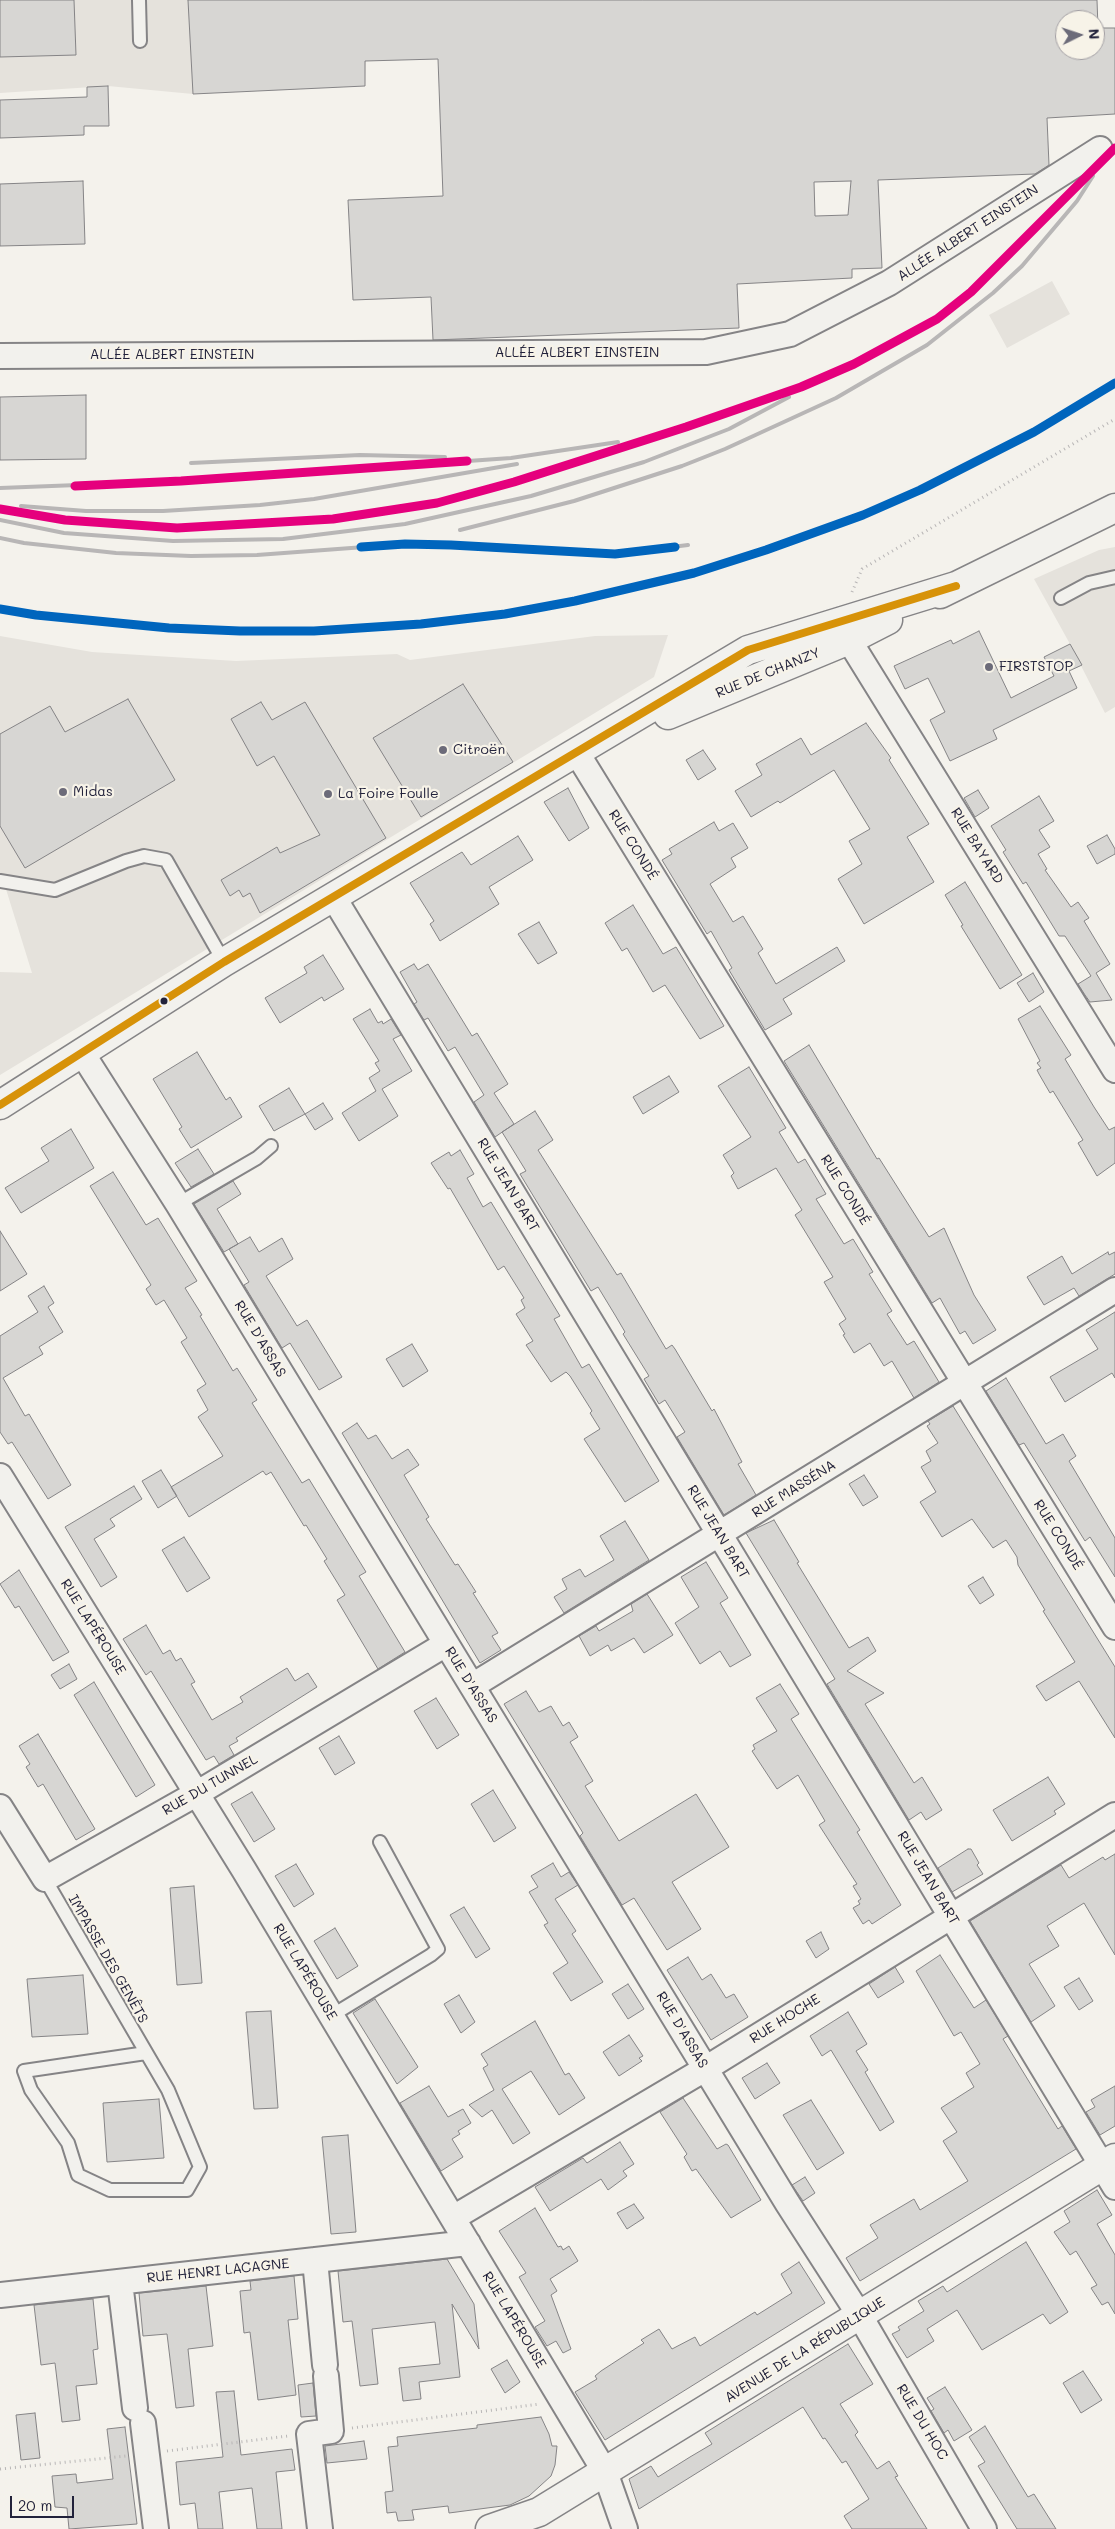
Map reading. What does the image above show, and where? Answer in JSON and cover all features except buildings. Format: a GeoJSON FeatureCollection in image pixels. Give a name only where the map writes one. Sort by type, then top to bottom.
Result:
{"type":"FeatureCollection","features":[{"type":"Feature","properties":{"kind":"main road","name":"RUE DE CHANZY"},"geometry":{"type":"LineString","coordinates":[[0,1105],[224,962],[577,753],[844,631],[956,586],[1115,508]]}},
{"type":"Feature","properties":{"kind":"main road","name":"AVENUE DE LA RÉPUBLIQUE"},"geometry":{"type":"LineString","coordinates":[[490,2529],[539,2512],[860,2316],[1111,2170]]}},
{"type":"Feature","properties":{"kind":"street","name":"ALLÉE ALBERT EINSTEIN"},"geometry":{"type":"LineString","coordinates":[[0,356],[706,352],[790,334],[889,283],[1100,149]]}},
{"type":"Feature","properties":{"kind":"street","name":"RUE BAYARD"},"geometry":{"type":"LineString","coordinates":[[844,631],[1115,1070]]}},
{"type":"Feature","properties":{"kind":"street","name":"RUE CONDÉ"},"geometry":{"type":"LineString","coordinates":[[577,753],[963,1383],[1115,1626]]}},
{"type":"Feature","properties":{"kind":"street","name":"RUE JEAN BART"},"geometry":{"type":"LineString","coordinates":[[334,898],[950,1915],[1111,2170]]}},
{"type":"Feature","properties":{"kind":"street","name":"RUE D'ASSAS"},"geometry":{"type":"LineString","coordinates":[[82,1053],[178,1204],[705,2069],[860,2316]]}},
{"type":"Feature","properties":{"kind":"street","name":"RUE MASSÉNA"},"geometry":{"type":"LineString","coordinates":[[472,1686],[1115,1290]]}},
{"type":"Feature","properties":{"kind":"street","name":"RUE LAPÉROUSE"},"geometry":{"type":"LineString","coordinates":[[0,1476],[331,2016],[605,2472],[625,2529]]}},
{"type":"Feature","properties":{"kind":"street","name":"RUE DU TUNNEL"},"geometry":{"type":"LineString","coordinates":[[44,1879],[196,1794],[446,1644]]}},
{"type":"Feature","properties":{"kind":"street"},"geometry":{"type":"LineString","coordinates":[[0,1808],[44,1879]]}},
{"type":"Feature","properties":{"kind":"street","name":"RUE HOCHE"},"geometry":{"type":"LineString","coordinates":[[453,2218],[705,2069],[950,1915],[1115,1815]]}},
{"type":"Feature","properties":{"kind":"street","name":"RUE HENRI LACAGNE"},"geometry":{"type":"LineString","coordinates":[[0,2295],[468,2243]]}},
{"type":"Feature","properties":{"kind":"street"},"geometry":{"type":"LineString","coordinates":[[315,2260],[331,2431],[309,2434],[320,2529]]}},
{"type":"Feature","properties":{"kind":"street"},"geometry":{"type":"LineString","coordinates":[[120,2282],[156,2529]]}},
{"type":"Feature","properties":{"kind":"street","name":"RUE DU HOC"},"geometry":{"type":"LineString","coordinates":[[860,2316],[984,2529]]}},
{"type":"Feature","properties":{"kind":"lane"},"geometry":{"type":"LineString","coordinates":[[139,0],[140,41]]}},
{"type":"Feature","properties":{"kind":"lane"},"geometry":{"type":"LineString","coordinates":[[1062,598],[1090,583],[1115,577]]}},
{"type":"Feature","properties":{"kind":"lane"},"geometry":{"type":"LineString","coordinates":[[0,881],[54,890],[126,861],[144,856],[166,860],[224,962]]}},
{"type":"Feature","properties":{"kind":"lane"},"geometry":{"type":"LineString","coordinates":[[178,1204],[257,1158],[270,1146]]}},
{"type":"Feature","properties":{"kind":"lane"},"geometry":{"type":"LineString","coordinates":[[331,2016],[431,1955],[438,1948],[380,1842]]}},
{"type":"Feature","properties":{"kind":"lane","name":"IMPASSE DES GENÊTS"},"geometry":{"type":"LineString","coordinates":[[44,1879],[168,2090],[200,2167],[187,2190],[110,2190],[78,2175],[68,2143],[31,2090],[24,2072],[146,2053]]}},
{"type":"Feature","properties":{"kind":"path"},"geometry":{"type":"LineString","coordinates":[[844,631],[862,569],[1115,419]]}},
{"type":"Feature","properties":{"kind":"path"},"geometry":{"type":"LineString","coordinates":[[331,2431],[562,2401]]}},
{"type":"Feature","properties":{"kind":"shaded area"},"geometry":{"type":"Polygon","coordinates":[[[0,0],[1093,0],[1079,10],[1055,10],[1055,39],[366,61],[365,86],[193,94],[108,86],[0,93],[0,0]]]}},
{"type":"Feature","properties":{"kind":"shaded area"},"geometry":{"type":"Polygon","coordinates":[[[1052,281],[1070,314],[1007,348],[989,315],[1052,281]]]}},
{"type":"Feature","properties":{"kind":"shaded area"},"geometry":{"type":"Polygon","coordinates":[[[1115,547],[1115,707],[1105,713],[1034,579],[1099,550],[1115,547]]]}},
{"type":"Feature","properties":{"kind":"shaded area"},"geometry":{"type":"Polygon","coordinates":[[[668,635],[654,677],[0,1075],[0,972],[32,973],[5,886],[0,886],[0,636],[92,652],[236,661],[397,654],[410,660],[595,636],[668,635]]]}},
{"type":"Feature","properties":{"kind":"railway"},"geometry":{"type":"LineString","coordinates":[[0,509],[65,520],[177,528],[333,519],[437,503],[514,482],[686,427],[801,387],[854,364],[937,319],[971,292],[1115,148]]}},
{"type":"Feature","properties":{"kind":"railway"},"geometry":{"type":"LineString","coordinates":[[460,530],[574,501],[682,466],[725,449],[836,398],[927,345],[993,293],[1022,266],[1077,201],[1093,176]]}},
{"type":"Feature","properties":{"kind":"railway"},"geometry":{"type":"LineString","coordinates":[[0,520],[64,533],[173,541],[283,539],[405,524],[531,496],[644,462],[729,429],[789,397]]}},
{"type":"Feature","properties":{"kind":"railway"},"geometry":{"type":"LineString","coordinates":[[0,488],[181,481],[511,458],[618,442]]}},
{"type":"Feature","properties":{"kind":"railway"},"geometry":{"type":"LineString","coordinates":[[191,463],[360,455],[445,457]]}},
{"type":"Feature","properties":{"kind":"railway"},"geometry":{"type":"LineString","coordinates":[[21,506],[86,511],[163,511],[260,505],[314,499],[517,464]]}},
{"type":"Feature","properties":{"kind":"railway"},"geometry":{"type":"LineString","coordinates":[[0,538],[24,543],[116,553],[191,556],[257,555],[405,544],[615,554],[688,545]]}},
{"type":"Feature","properties":{"kind":"transit line"},"geometry":{"type":"LineString","coordinates":[[0,509],[65,520],[177,528],[333,519],[437,503],[514,482],[686,427],[801,387],[854,364],[937,319],[971,292],[1115,148]]}},
{"type":"Feature","properties":{"kind":"transit line"},"geometry":{"type":"LineString","coordinates":[[0,609],[36,615],[169,628],[240,631],[314,631],[421,624],[505,614],[575,601],[694,573],[766,550],[863,515],[920,490],[1034,432],[1115,383]]}},
{"type":"Feature","properties":{"kind":"transit line"},"geometry":{"type":"LineString","coordinates":[[75,486],[181,481],[467,461]]}},
{"type":"Feature","properties":{"kind":"transit line"},"geometry":{"type":"LineString","coordinates":[[361,547],[405,544],[451,545],[615,554],[675,547]]}},
{"type":"Feature","properties":{"kind":"transit line"},"geometry":{"type":"LineString","coordinates":[[0,1105],[224,962],[748,650],[956,586]]}},
{"type":"Feature","properties":{"kind":"place","name":"FIRSTSTOP"},"geometry":{"type":"Point","coordinates":[989,667]}},
{"type":"Feature","properties":{"kind":"place","name":"Citroën"},"geometry":{"type":"Point","coordinates":[443,750]}},
{"type":"Feature","properties":{"kind":"place","name":"Midas"},"geometry":{"type":"Point","coordinates":[63,792]}},
{"type":"Feature","properties":{"kind":"place","name":"La Foire Foulle"},"geometry":{"type":"Point","coordinates":[328,794]}}]}
